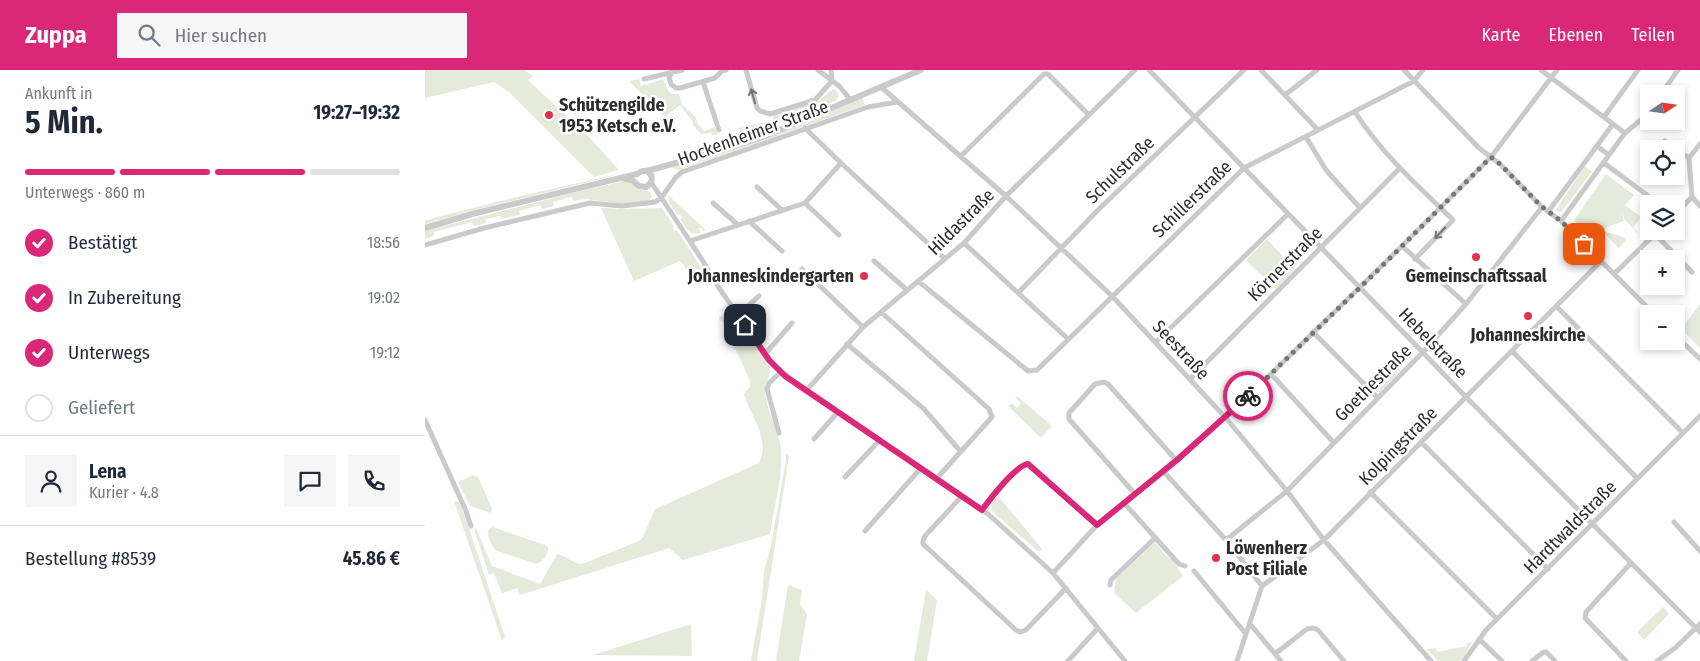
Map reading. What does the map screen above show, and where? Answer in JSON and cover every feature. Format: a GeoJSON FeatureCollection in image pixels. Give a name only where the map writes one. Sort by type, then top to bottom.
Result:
{"type":"FeatureCollection","features":[{"type":"Feature","properties":{"kind":"street"},"geometry":{"type":"LineString","coordinates":[[645,79],[683,70]]}},
{"type":"Feature","properties":{"kind":"street"},"geometry":{"type":"LineString","coordinates":[[673,72],[669,77],[671,84],[676,88],[715,78],[723,70]]}},
{"type":"Feature","properties":{"kind":"street"},"geometry":{"type":"LineString","coordinates":[[746,70],[757,108],[770,114],[815,100],[833,81]]}},
{"type":"Feature","properties":{"kind":"street"},"geometry":{"type":"LineString","coordinates":[[818,70],[847,93],[850,98]]}},
{"type":"Feature","properties":{"kind":"street"},"geometry":{"type":"LineString","coordinates":[[831,70],[833,81]]}},
{"type":"Feature","properties":{"kind":"street","name":"Hockenheimer Straße"},"geometry":{"type":"LineString","coordinates":[[647,171],[760,138],[822,113],[850,98],[921,70]]}},
{"type":"Feature","properties":{"kind":"street","name":"Hildastraße"},"geometry":{"type":"LineString","coordinates":[[806,391],[863,327],[964,243],[1006,196],[1135,70]]}},
{"type":"Feature","properties":{"kind":"street","name":"Hebelstraße"},"geometry":{"type":"LineString","coordinates":[[1149,70],[1466,397],[1631,563],[1699,628]]}},
{"type":"Feature","properties":{"kind":"street","name":"Schulstraße"},"geometry":{"type":"LineString","coordinates":[[1018,293],[1061,248],[1244,70]]}},
{"type":"Feature","properties":{"kind":"street"},"geometry":{"type":"LineString","coordinates":[[1261,70],[1318,130]]}},
{"type":"Feature","properties":{"kind":"street"},"geometry":{"type":"LineString","coordinates":[[1285,95],[1317,70]]}},
{"type":"Feature","properties":{"kind":"street"},"geometry":{"type":"LineString","coordinates":[[1404,70],[1478,147],[1500,164],[1541,206],[1561,221],[1645,305]]}},
{"type":"Feature","properties":{"kind":"street","name":"Schillerstraße"},"geometry":{"type":"LineString","coordinates":[[918,281],[1028,371],[1037,370],[1244,168],[1414,81],[1423,70]]}},
{"type":"Feature","properties":{"kind":"street"},"geometry":{"type":"LineString","coordinates":[[1541,70],[1625,133]]}},
{"type":"Feature","properties":{"kind":"street"},"geometry":{"type":"LineString","coordinates":[[1053,573],[1097,525],[1177,460],[1225,417],[1402,246],[1491,157],[1557,70]]}},
{"type":"Feature","properties":{"kind":"street"},"geometry":{"type":"LineString","coordinates":[[1604,117],[1638,70]]}},
{"type":"Feature","properties":{"kind":"street"},"geometry":{"type":"LineString","coordinates":[[1668,85],[1677,72],[1669,70]]}},
{"type":"Feature","properties":{"kind":"street"},"geometry":{"type":"LineString","coordinates":[[961,156],[1044,74],[1048,74],[1089,115]]}},
{"type":"Feature","properties":{"kind":"street"},"geometry":{"type":"LineString","coordinates":[[703,82],[719,130]]}},
{"type":"Feature","properties":{"kind":"street","name":"Seestraße"},"geometry":{"type":"LineString","coordinates":[[881,87],[1006,196],[1112,296],[1225,417],[1287,491],[1324,540],[1431,661]]}},
{"type":"Feature","properties":{"kind":"street","name":"Hockenheimer Straße"},"geometry":{"type":"LineString","coordinates":[[660,197],[681,172],[868,106],[897,102]]}},
{"type":"Feature","properties":{"kind":"street"},"geometry":{"type":"LineString","coordinates":[[1355,112],[1377,143],[1453,220],[1415,259]]}},
{"type":"Feature","properties":{"kind":"street"},"geometry":{"type":"LineString","coordinates":[[1561,221],[1625,133],[1640,120]]}},
{"type":"Feature","properties":{"kind":"street"},"geometry":{"type":"LineString","coordinates":[[1548,212],[1613,124]]}},
{"type":"Feature","properties":{"kind":"street"},"geometry":{"type":"LineString","coordinates":[[805,128],[841,164],[945,259]]}},
{"type":"Feature","properties":{"kind":"street"},"geometry":{"type":"LineString","coordinates":[[1306,137],[1326,170],[1360,208]]}},
{"type":"Feature","properties":{"kind":"street"},"geometry":{"type":"LineString","coordinates":[[1700,144],[1689,158],[1692,198],[1700,206]]}},
{"type":"Feature","properties":{"kind":"street"},"geometry":{"type":"LineString","coordinates":[[1597,146],[1609,155]]}},
{"type":"Feature","properties":{"kind":"street"},"geometry":{"type":"LineString","coordinates":[[1685,155],[1689,158]]}},
{"type":"Feature","properties":{"kind":"street"},"geometry":{"type":"LineString","coordinates":[[1604,163],[1647,195]]}},
{"type":"Feature","properties":{"kind":"street"},"geometry":{"type":"LineString","coordinates":[[690,241],[805,203],[841,164]]}},
{"type":"Feature","properties":{"kind":"street","name":"Hockenheimer Straße"},"geometry":{"type":"LineString","coordinates":[[650,183],[666,166]]}},
{"type":"Feature","properties":{"kind":"street","name":"Körnerstraße"},"geometry":{"type":"LineString","coordinates":[[1190,379],[1400,168]]}},
{"type":"Feature","properties":{"kind":"street"},"geometry":{"type":"LineString","coordinates":[[425,228],[472,214],[647,171],[651,175],[650,183],[690,241],[713,279],[765,354],[781,372],[806,391],[982,510],[1053,573],[1125,661]]}},
{"type":"Feature","properties":{"kind":"street"},"geometry":{"type":"LineString","coordinates":[[636,182],[637,174]]}},
{"type":"Feature","properties":{"kind":"street"},"geometry":{"type":"LineString","coordinates":[[621,178],[636,182],[641,187],[650,183]]}},
{"type":"Feature","properties":{"kind":"street"},"geometry":{"type":"LineString","coordinates":[[757,187],[782,210]]}},
{"type":"Feature","properties":{"kind":"street"},"geometry":{"type":"LineString","coordinates":[[425,245],[484,228],[590,203],[622,206],[655,202],[660,197]]}},
{"type":"Feature","properties":{"kind":"street"},"geometry":{"type":"LineString","coordinates":[[1685,205],[1692,198]]}},
{"type":"Feature","properties":{"kind":"street"},"geometry":{"type":"LineString","coordinates":[[713,203],[737,224]]}},
{"type":"Feature","properties":{"kind":"street"},"geometry":{"type":"LineString","coordinates":[[805,203],[839,235]]}},
{"type":"Feature","properties":{"kind":"street","name":"Goethestraße"},"geometry":{"type":"LineString","coordinates":[[1226,540],[1287,491],[1423,352],[1466,304],[1541,206]]}},
{"type":"Feature","properties":{"kind":"street"},"geometry":{"type":"LineString","coordinates":[[1156,342],[1288,214]]}},
{"type":"Feature","properties":{"kind":"street"},"geometry":{"type":"LineString","coordinates":[[749,221],[782,251]]}},
{"type":"Feature","properties":{"kind":"street"},"geometry":{"type":"LineString","coordinates":[[1615,274],[1650,240]]}},
{"type":"Feature","properties":{"kind":"street"},"geometry":{"type":"LineString","coordinates":[[1663,240],[1692,272]]}},
{"type":"Feature","properties":{"kind":"street"},"geometry":{"type":"LineString","coordinates":[[964,243],[1068,339]]}},
{"type":"Feature","properties":{"kind":"street"},"geometry":{"type":"LineString","coordinates":[[1402,246],[1466,304]]}},
{"type":"Feature","properties":{"kind":"street"},"geometry":{"type":"LineString","coordinates":[[874,261],[907,290]]}},
{"type":"Feature","properties":{"kind":"street","name":"Kolpingstraße"},"geometry":{"type":"LineString","coordinates":[[1262,586],[1324,540],[1601,261]]}},
{"type":"Feature","properties":{"kind":"street"},"geometry":{"type":"LineString","coordinates":[[802,269],[863,327]]}},
{"type":"Feature","properties":{"kind":"street"},"geometry":{"type":"LineString","coordinates":[[738,315],[759,296]]}},
{"type":"Feature","properties":{"kind":"street"},"geometry":{"type":"LineString","coordinates":[[1557,307],[1683,433]]}},
{"type":"Feature","properties":{"kind":"street"},"geometry":{"type":"LineString","coordinates":[[881,312],[989,409],[992,417],[937,478]]}},
{"type":"Feature","properties":{"kind":"street"},"geometry":{"type":"LineString","coordinates":[[765,354],[792,323]]}},
{"type":"Feature","properties":{"kind":"street"},"geometry":{"type":"LineString","coordinates":[[1313,332],[1378,398]]}},
{"type":"Feature","properties":{"kind":"street"},"geometry":{"type":"LineString","coordinates":[[847,344],[925,409],[961,452]]}},
{"type":"Feature","properties":{"kind":"street"},"geometry":{"type":"LineString","coordinates":[[1685,345],[1700,359]]}},
{"type":"Feature","properties":{"kind":"street"},"geometry":{"type":"LineString","coordinates":[[1512,352],[1637,478]]}},
{"type":"Feature","properties":{"kind":"street"},"geometry":{"type":"LineString","coordinates":[[779,433],[767,390],[769,383],[781,372]]}},
{"type":"Feature","properties":{"kind":"street"},"geometry":{"type":"LineString","coordinates":[[1271,374],[1334,443]]}},
{"type":"Feature","properties":{"kind":"street"},"geometry":{"type":"LineString","coordinates":[[1135,494],[1069,419],[1069,413],[1095,384],[1104,382],[1107,384],[1177,460]]}},
{"type":"Feature","properties":{"kind":"street"},"geometry":{"type":"LineString","coordinates":[[814,438],[838,412]]}},
{"type":"Feature","properties":{"kind":"street","name":"Hardtwaldstraße"},"geometry":{"type":"LineString","coordinates":[[1464,661],[1479,639],[1497,619],[1700,416]]}},
{"type":"Feature","properties":{"kind":"street"},"geometry":{"type":"LineString","coordinates":[[425,420],[466,510],[471,526]]}},
{"type":"Feature","properties":{"kind":"street"},"geometry":{"type":"LineString","coordinates":[[845,478],[879,441]]}},
{"type":"Feature","properties":{"kind":"street"},"geometry":{"type":"LineString","coordinates":[[1421,442],[1548,569]]}},
{"type":"Feature","properties":{"kind":"street"},"geometry":{"type":"LineString","coordinates":[[982,510],[996,491],[1021,467],[1028,464],[1097,525]]}},
{"type":"Feature","properties":{"kind":"street"},"geometry":{"type":"LineString","coordinates":[[865,531],[921,468]]}},
{"type":"Feature","properties":{"kind":"street"},"geometry":{"type":"LineString","coordinates":[[1163,471],[1226,540],[1262,586],[1237,661]]}},
{"type":"Feature","properties":{"kind":"street"},"geometry":{"type":"LineString","coordinates":[[1371,492],[1497,619]]}},
{"type":"Feature","properties":{"kind":"street"},"geometry":{"type":"LineString","coordinates":[[962,496],[925,536],[923,544],[1016,630],[1020,632],[1026,630],[1066,588]]}},
{"type":"Feature","properties":{"kind":"street"},"geometry":{"type":"LineString","coordinates":[[1124,503],[1179,564],[1185,566]]}},
{"type":"Feature","properties":{"kind":"street"},"geometry":{"type":"LineString","coordinates":[[1673,522],[1700,551]]}},
{"type":"Feature","properties":{"kind":"street"},"geometry":{"type":"LineString","coordinates":[[1109,585],[1111,580],[1155,538]]}},
{"type":"Feature","properties":{"kind":"street"},"geometry":{"type":"LineString","coordinates":[[1627,661],[1585,618],[1586,612],[1631,563]]}},
{"type":"Feature","properties":{"kind":"street"},"geometry":{"type":"LineString","coordinates":[[1194,571],[1246,634]]}},
{"type":"Feature","properties":{"kind":"street"},"geometry":{"type":"LineString","coordinates":[[1250,624],[1281,661]]}},
{"type":"Feature","properties":{"kind":"street"},"geometry":{"type":"LineString","coordinates":[[1068,661],[1097,628]]}},
{"type":"Feature","properties":{"kind":"street"},"geometry":{"type":"LineString","coordinates":[[1275,654],[1307,629],[1313,628],[1319,630],[1345,661]]}},
{"type":"Feature","properties":{"kind":"street"},"geometry":{"type":"LineString","coordinates":[[1657,661],[1699,628]]}},
{"type":"Feature","properties":{"kind":"street"},"geometry":{"type":"LineString","coordinates":[[1479,639],[1501,661]]}},
{"type":"Feature","properties":{"kind":"street"},"geometry":{"type":"LineString","coordinates":[[1532,661],[1544,652],[1547,652],[1555,661]]}},
{"type":"Feature","properties":{"kind":"shaded area"},"geometry":{"type":"Polygon","coordinates":[[[425,70],[524,70],[533,76],[528,80],[590,138],[619,170],[594,177],[510,93],[494,82],[425,98],[425,70]]]}},
{"type":"Feature","properties":{"kind":"shaded area"},"geometry":{"type":"Polygon","coordinates":[[[639,79],[641,86],[663,79],[668,91],[672,94],[679,94],[682,105],[695,116],[698,124],[704,131],[715,127],[718,134],[701,134],[680,105],[665,117],[629,81],[639,79]]]}},
{"type":"Feature","properties":{"kind":"shaded area"},"geometry":{"type":"Polygon","coordinates":[[[833,89],[839,94],[835,101],[797,117],[742,136],[739,128],[773,120],[773,116],[820,100],[833,89]]]}},
{"type":"Feature","properties":{"kind":"shaded area"},"geometry":{"type":"Polygon","coordinates":[[[862,97],[865,105],[679,170],[672,167],[788,129],[862,97]]]}},
{"type":"Feature","properties":{"kind":"shaded area"},"geometry":{"type":"Polygon","coordinates":[[[1585,166],[1592,172],[1561,212],[1555,211],[1585,166]]]}},
{"type":"Feature","properties":{"kind":"shaded area"},"geometry":{"type":"Polygon","coordinates":[[[1606,174],[1634,195],[1625,205],[1640,216],[1633,228],[1637,233],[1625,220],[1621,210],[1624,221],[1607,227],[1604,231],[1621,236],[1627,240],[1618,248],[1604,232],[1596,242],[1574,220],[1606,174]]]}},
{"type":"Feature","properties":{"kind":"shaded area"},"geometry":{"type":"Polygon","coordinates":[[[617,175],[425,224],[425,221],[433,218],[617,175]]]}},
{"type":"Feature","properties":{"kind":"shaded area"},"geometry":{"type":"Polygon","coordinates":[[[625,181],[630,182],[639,189],[650,192],[652,197],[648,201],[622,204],[587,199],[573,201],[572,197],[553,202],[554,206],[542,209],[540,205],[519,211],[520,215],[501,219],[500,216],[485,219],[486,223],[474,226],[472,222],[434,232],[434,236],[425,239],[425,231],[625,181]]]}},
{"type":"Feature","properties":{"kind":"shaded area"},"geometry":{"type":"Polygon","coordinates":[[[668,195],[706,230],[703,231],[702,228],[699,228],[700,233],[690,232],[680,219],[682,218],[680,214],[678,215],[670,204],[668,195]]]}},
{"type":"Feature","properties":{"kind":"shaded area"},"geometry":{"type":"Polygon","coordinates":[[[601,208],[662,208],[673,228],[675,231],[677,230],[704,272],[689,276],[680,261],[634,281],[601,208]]]}},
{"type":"Feature","properties":{"kind":"shaded area"},"geometry":{"type":"Polygon","coordinates":[[[1267,239],[1292,266],[1290,268],[1293,271],[1275,289],[1246,260],[1267,239]]]}},
{"type":"Feature","properties":{"kind":"shaded area"},"geometry":{"type":"Polygon","coordinates":[[[1700,304],[1700,348],[1685,333],[1685,324],[1700,304]]]}},
{"type":"Feature","properties":{"kind":"shaded area"},"geometry":{"type":"Polygon","coordinates":[[[729,310],[733,310],[770,367],[765,393],[780,442],[781,460],[770,534],[683,560],[669,548],[520,595],[517,588],[502,593],[494,573],[489,575],[474,529],[476,528],[492,566],[540,584],[557,554],[575,563],[582,564],[639,541],[643,537],[655,509],[759,463],[763,445],[744,394],[750,386],[750,381],[722,320],[720,321],[719,318],[729,310]]]}},
{"type":"Feature","properties":{"kind":"shaded area"},"geometry":{"type":"Polygon","coordinates":[[[1391,363],[1400,371],[1380,392],[1376,392],[1370,385],[1391,363]]]}},
{"type":"Feature","properties":{"kind":"shaded area"},"geometry":{"type":"Polygon","coordinates":[[[1017,396],[1052,426],[1041,438],[1008,406],[1012,403],[1017,408],[1021,403],[1015,398],[1017,396]]]}},
{"type":"Feature","properties":{"kind":"shaded area"},"geometry":{"type":"Polygon","coordinates":[[[786,453],[789,456],[757,661],[751,661],[762,599],[764,572],[771,546],[786,453]]]}},
{"type":"Feature","properties":{"kind":"shaded area"},"geometry":{"type":"Polygon","coordinates":[[[473,475],[478,477],[492,509],[491,513],[470,506],[458,482],[473,475]]]}},
{"type":"Feature","properties":{"kind":"shaded area"},"geometry":{"type":"Polygon","coordinates":[[[998,496],[1042,549],[1039,552],[992,511],[991,503],[998,496]]]}},
{"type":"Feature","properties":{"kind":"shaded area"},"geometry":{"type":"Polygon","coordinates":[[[454,501],[459,502],[466,519],[505,637],[502,641],[454,501]]]}},
{"type":"Feature","properties":{"kind":"shaded area"},"geometry":{"type":"Polygon","coordinates":[[[493,527],[545,545],[548,547],[548,550],[545,557],[536,564],[497,551],[491,543],[488,531],[493,527]]]}},
{"type":"Feature","properties":{"kind":"shaded area"},"geometry":{"type":"Polygon","coordinates":[[[1155,542],[1162,552],[1173,561],[1183,576],[1136,613],[1114,593],[1116,579],[1155,542]]]}},
{"type":"Feature","properties":{"kind":"shaded area"},"geometry":{"type":"Polygon","coordinates":[[[788,585],[802,590],[800,604],[807,614],[799,661],[776,661],[788,585]]]}},
{"type":"Feature","properties":{"kind":"shaded area"},"geometry":{"type":"Polygon","coordinates":[[[926,590],[937,600],[927,661],[914,661],[926,590]]]}},
{"type":"Feature","properties":{"kind":"shaded area"},"geometry":{"type":"Polygon","coordinates":[[[1663,607],[1669,614],[1644,640],[1637,632],[1663,607]]]}},
{"type":"Feature","properties":{"kind":"shaded area"},"geometry":{"type":"Polygon","coordinates":[[[691,624],[692,656],[593,655],[691,624]]]}},
{"type":"Feature","properties":{"kind":"shaded area"},"geometry":{"type":"Polygon","coordinates":[[[1472,642],[1463,658],[1459,661],[1438,661],[1427,649],[1436,648],[1437,652],[1467,646],[1466,643],[1472,642]]]}},
{"type":"Feature","properties":{"kind":"way so far"},"geometry":{"type":"LineString","coordinates":[[1248,396],[1491,157],[1541,206],[1561,221],[1584,244]]}},
{"type":"Feature","properties":{"kind":"place","name":"Schützengilde 1953 Ketsch e.V."},"geometry":{"type":"Point","coordinates":[549,115]}},
{"type":"Feature","properties":{"kind":"place","name":"Gemeinschaftssaal"},"geometry":{"type":"Point","coordinates":[1476,257]}},
{"type":"Feature","properties":{"kind":"place","name":"Johanneskindergarten"},"geometry":{"type":"Point","coordinates":[864,276]}},
{"type":"Feature","properties":{"kind":"place","name":"Johanneskirche"},"geometry":{"type":"Point","coordinates":[1528,316]}},
{"type":"Feature","properties":{"kind":"place","name":"Löwenherz Post Filiale"},"geometry":{"type":"Point","coordinates":[1216,558]}},
{"type":"Feature","properties":{"kind":"route"},"geometry":{"type":"LineString","coordinates":[[745,325],[769,360],[785,376],[982,510],[996,491],[1022,465],[1028,464],[1097,525],[1177,460],[1248,396]]}}]}
